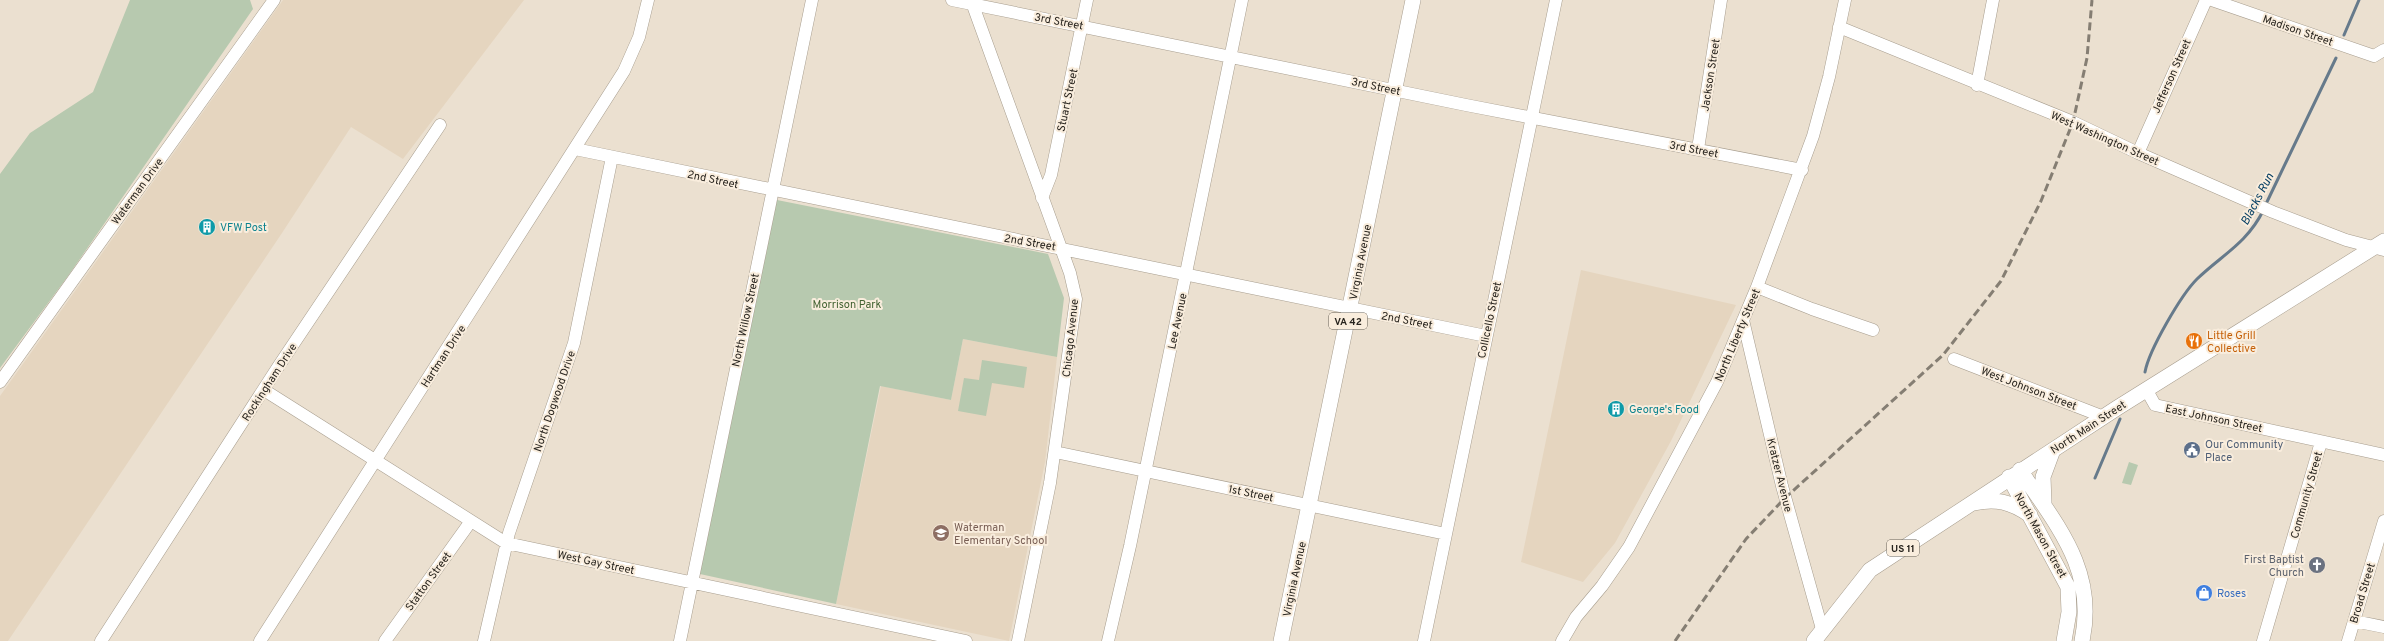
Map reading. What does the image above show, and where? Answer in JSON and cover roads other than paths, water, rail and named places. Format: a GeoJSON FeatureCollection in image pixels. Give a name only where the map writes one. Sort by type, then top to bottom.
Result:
{"type":"FeatureCollection","features":[{"type":"Feature","properties":{"kind":"main road","name":"Virginia Avenue"},"geometry":{"type":"LineString","coordinates":[[1281,641],[1413,0]]}},
{"type":"Feature","properties":{"kind":"main road","name":"North Main Street"},"geometry":{"type":"LineString","coordinates":[[1817,637],[1870,570],[2146,389],[2380,246]]}},
{"type":"Feature","properties":{"kind":"main road"},"geometry":{"type":"LineString","coordinates":[[2044,506],[2042,477],[2054,449]]}},
{"type":"Feature","properties":{"kind":"main road","name":"North Mason Street"},"geometry":{"type":"LineString","coordinates":[[2015,474],[2044,506],[2072,549],[2082,577],[2086,617],[2082,641]]}},
{"type":"Feature","properties":{"kind":"main road","name":"North Mason Street"},"geometry":{"type":"LineString","coordinates":[[2015,474],[2030,515],[2068,587],[2069,612],[2064,641]]}},
{"type":"Feature","properties":{"kind":"main road"},"geometry":{"type":"LineString","coordinates":[[1969,504],[1998,500],[2017,506],[2030,515]]}},
{"type":"Feature","properties":{"kind":"street","name":"Waterman Drive"},"geometry":{"type":"LineString","coordinates":[[0,382],[274,0]]}},
{"type":"Feature","properties":{"kind":"street","name":"Hartman Drive"},"geometry":{"type":"LineString","coordinates":[[260,641],[624,71],[638,42],[648,0]]}},
{"type":"Feature","properties":{"kind":"street","name":"North Willow Street"},"geometry":{"type":"LineString","coordinates":[[680,641],[812,0]]}},
{"type":"Feature","properties":{"kind":"street","name":"3rd Street"},"geometry":{"type":"LineString","coordinates":[[952,0],[971,2],[1532,118],[1802,170]]}},
{"type":"Feature","properties":{"kind":"street","name":"Stuart Street"},"geometry":{"type":"LineString","coordinates":[[1042,198],[1051,174],[1087,0]]}},
{"type":"Feature","properties":{"kind":"street","name":"Lee Avenue"},"geometry":{"type":"LineString","coordinates":[[1108,641],[1186,276],[1242,0]]}},
{"type":"Feature","properties":{"kind":"street","name":"Collicello Street"},"geometry":{"type":"LineString","coordinates":[[1424,641],[1556,0]]}},
{"type":"Feature","properties":{"kind":"street","name":"Jackson Street"},"geometry":{"type":"LineString","coordinates":[[1698,149],[1721,0]]}},
{"type":"Feature","properties":{"kind":"street","name":"North Liberty Street"},"geometry":{"type":"LineString","coordinates":[[1562,641],[1576,617],[1602,586],[1639,531],[1717,382],[1757,287],[1802,170],[1817,121],[1845,0]]}},
{"type":"Feature","properties":{"kind":"street"},"geometry":{"type":"LineString","coordinates":[[1977,84],[1993,0]]}},
{"type":"Feature","properties":{"kind":"street","name":"Jefferson Street"},"geometry":{"type":"LineString","coordinates":[[2138,153],[2206,0]]}},
{"type":"Feature","properties":{"kind":"street","name":"Madison Street"},"geometry":{"type":"LineString","coordinates":[[2212,0],[2374,56],[2384,50]]}},
{"type":"Feature","properties":{"kind":"street","name":"Chicago Avenue"},"geometry":{"type":"LineString","coordinates":[[971,2],[1073,280],[1076,304],[1055,452],[1018,641]]}},
{"type":"Feature","properties":{"kind":"street","name":"West Washington Street"},"geometry":{"type":"LineString","coordinates":[[1839,28],[2073,122],[2138,153],[2255,205],[2346,240],[2380,246]]}},
{"type":"Feature","properties":{"kind":"street","name":"Rockingham Drive"},"geometry":{"type":"LineString","coordinates":[[101,641],[264,390],[440,125]]}},
{"type":"Feature","properties":{"kind":"street","name":"2nd Street"},"geometry":{"type":"LineString","coordinates":[[575,149],[772,191],[1061,248],[1186,276],[1486,336]]}},
{"type":"Feature","properties":{"kind":"street","name":"North Dogwood Drive"},"geometry":{"type":"LineString","coordinates":[[484,641],[506,543],[571,355],[612,157]]}},
{"type":"Feature","properties":{"kind":"street"},"geometry":{"type":"LineString","coordinates":[[1757,287],[1812,309],[1873,330]]}},
{"type":"Feature","properties":{"kind":"street","name":"Kratzer Avenue"},"geometry":{"type":"LineString","coordinates":[[1743,320],[1817,637]]}},
{"type":"Feature","properties":{"kind":"street","name":"West Johnson Street"},"geometry":{"type":"LineString","coordinates":[[1954,359],[2104,417]]}},
{"type":"Feature","properties":{"kind":"street","name":"East Johnson Street"},"geometry":{"type":"LineString","coordinates":[[2146,389],[2155,406],[2384,455]]}},
{"type":"Feature","properties":{"kind":"street","name":"West Gay Street"},"geometry":{"type":"LineString","coordinates":[[264,390],[506,543],[966,641]]}},
{"type":"Feature","properties":{"kind":"street","name":"Community Street"},"geometry":{"type":"LineString","coordinates":[[2263,641],[2321,442]]}},
{"type":"Feature","properties":{"kind":"street","name":"1st Street"},"geometry":{"type":"LineString","coordinates":[[1055,452],[1446,534]]}},
{"type":"Feature","properties":{"kind":"street","name":"Statton Street"},"geometry":{"type":"LineString","coordinates":[[385,641],[471,521]]}},
{"type":"Feature","properties":{"kind":"street","name":"Broad Street"},"geometry":{"type":"LineString","coordinates":[[2348,641],[2384,521]]}},
{"type":"Feature","properties":{"kind":"street"},"geometry":{"type":"LineString","coordinates":[[2354,621],[2384,627]]}},
{"type":"Feature","properties":{"kind":"waterway","name":"Blacks Run"},"geometry":{"type":"LineString","coordinates":[[2344,35],[2359,0]]}},
{"type":"Feature","properties":{"kind":"waterway","name":"Blacks Run"},"geometry":{"type":"LineString","coordinates":[[2265,206],[2336,58]]}},
{"type":"Feature","properties":{"kind":"waterway","name":"Blacks Run"},"geometry":{"type":"LineString","coordinates":[[2145,372],[2153,350],[2166,323],[2190,287],[2206,270],[2242,240],[2257,222],[2263,211]]}},
{"type":"Feature","properties":{"kind":"waterway","name":"Blacks Run"},"geometry":{"type":"LineString","coordinates":[[2095,478],[2120,419]]}},
{"type":"Feature","properties":{"kind":"railway"},"geometry":{"type":"LineString","coordinates":[[1675,641],[1746,539],[1785,498],[1943,355],[2001,281],[2041,201],[2073,122],[2087,58],[2092,0]]}},
{"type":"Feature","properties":{"kind":"place","name":"VFW Post"},"geometry":{"type":"Point","coordinates":[207,227]}},
{"type":"Feature","properties":{"kind":"place","name":"Little Grill Collective"},"geometry":{"type":"Point","coordinates":[2194,341]}},
{"type":"Feature","properties":{"kind":"place","name":"George's Food"},"geometry":{"type":"Point","coordinates":[1616,409]}},
{"type":"Feature","properties":{"kind":"place","name":"Our Community Place"},"geometry":{"type":"Point","coordinates":[2192,450]}},
{"type":"Feature","properties":{"kind":"place","name":"Waterman Elementary School"},"geometry":{"type":"Point","coordinates":[941,533]}},
{"type":"Feature","properties":{"kind":"place","name":"First Baptist Church"},"geometry":{"type":"Point","coordinates":[2317,565]}},
{"type":"Feature","properties":{"kind":"place","name":"Roses"},"geometry":{"type":"Point","coordinates":[2204,593]}},
{"type":"Feature","properties":{"kind":"park label","name":"Morrison Park"},"geometry":{"type":"Point","coordinates":[847,304]}}]}
